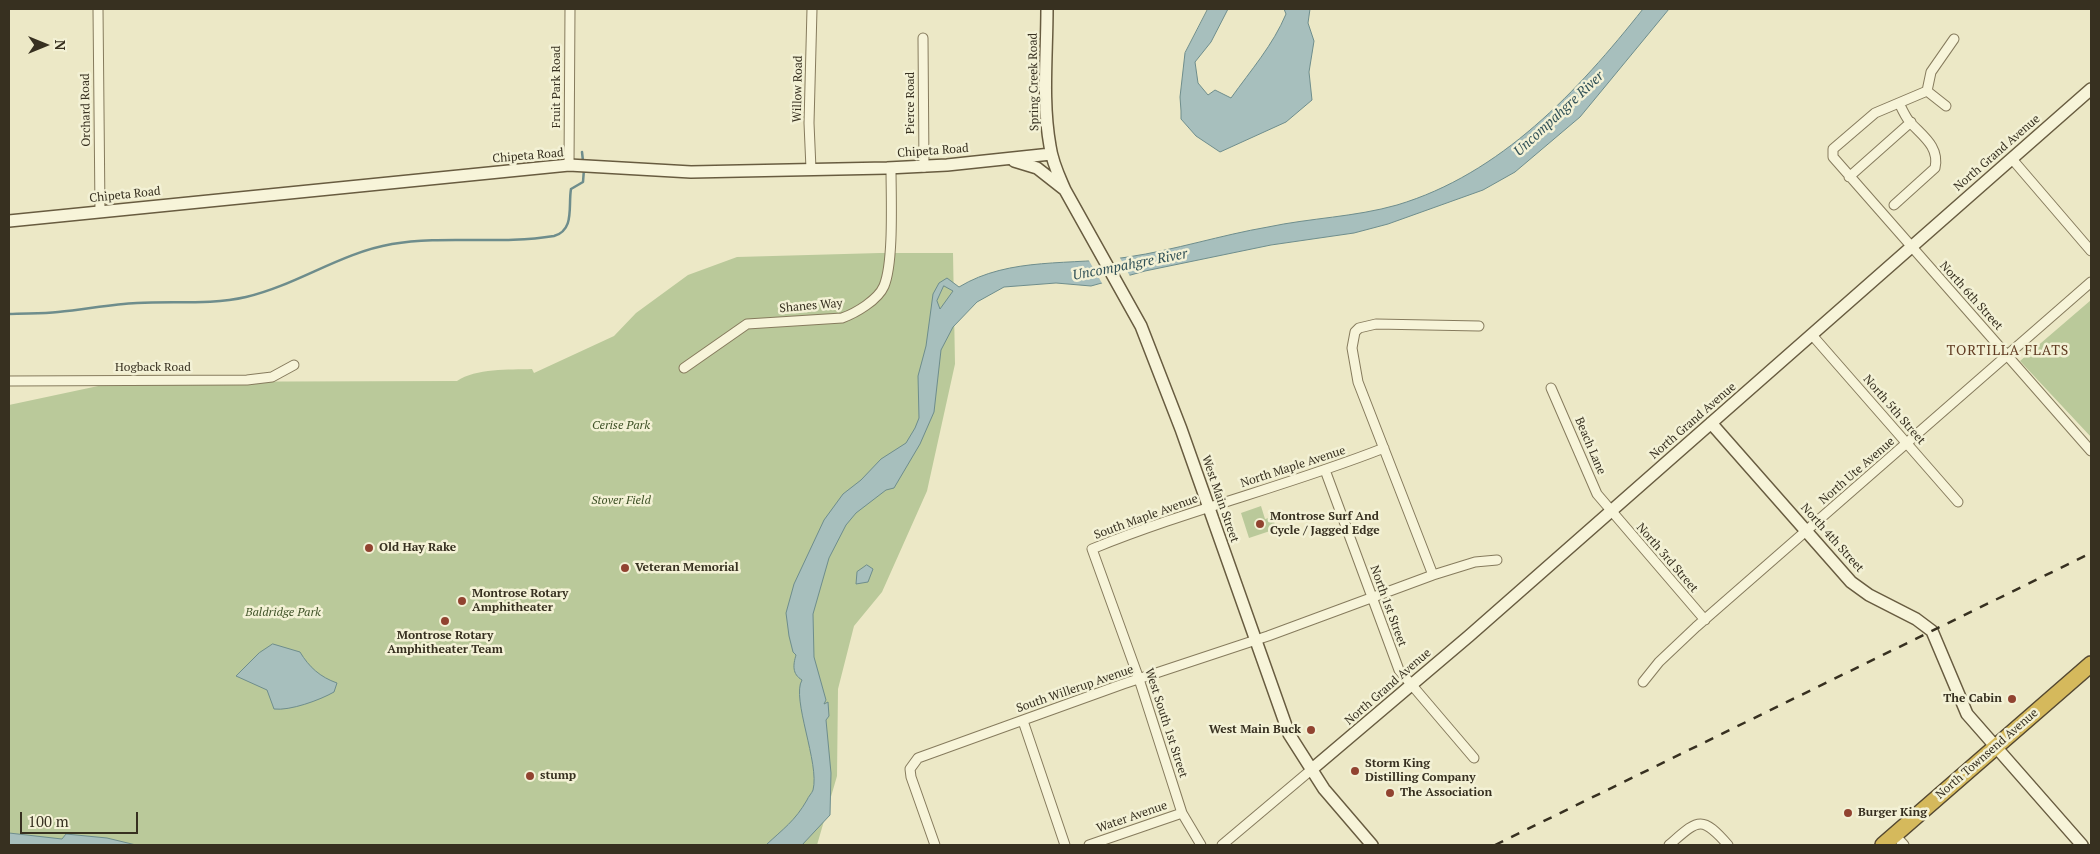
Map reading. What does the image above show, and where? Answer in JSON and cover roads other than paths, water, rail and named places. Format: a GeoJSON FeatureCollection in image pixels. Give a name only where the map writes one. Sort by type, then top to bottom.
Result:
{"type":"FeatureCollection","features":[{"type":"Feature","properties":{"kind":"highway","name":"North Townsend Avenue"},"geometry":{"type":"LineString","coordinates":[[1883,845],[1900,840],[1995,747],[2091,664]]}},
{"type":"Feature","properties":{"kind":"street","name":"Orchard Road"},"geometry":{"type":"LineString","coordinates":[[98,9],[100,211]]}},
{"type":"Feature","properties":{"kind":"street","name":"Fruit Park Road"},"geometry":{"type":"LineString","coordinates":[[569,165],[570,9]]}},
{"type":"Feature","properties":{"kind":"street","name":"Willow Road"},"geometry":{"type":"LineString","coordinates":[[811,169],[809,123],[812,9]]}},
{"type":"Feature","properties":{"kind":"street","name":"Spring Creek Road"},"geometry":{"type":"LineString","coordinates":[[1047,9],[1046,108],[1051,154]]}},
{"type":"Feature","properties":{"kind":"street","name":"Pierce Road"},"geometry":{"type":"LineString","coordinates":[[923,38],[924,167]]}},
{"type":"Feature","properties":{"kind":"street"},"geometry":{"type":"LineString","coordinates":[[1946,106],[1927,91],[1931,72],[1954,39]]}},
{"type":"Feature","properties":{"kind":"street","name":"North Grand Avenue"},"geometry":{"type":"LineString","coordinates":[[1311,770],[1611,511],[2091,89]]}},
{"type":"Feature","properties":{"kind":"street","name":"North 6th Street"},"geometry":{"type":"LineString","coordinates":[[1927,91],[1875,113],[1834,149],[1834,157],[1849,177],[2091,451]]}},
{"type":"Feature","properties":{"kind":"street"},"geometry":{"type":"LineString","coordinates":[[1894,205],[1936,168],[1934,151],[1924,133],[1911,122],[1899,103]]}},
{"type":"Feature","properties":{"kind":"street"},"geometry":{"type":"LineString","coordinates":[[1849,177],[1911,122]]}},
{"type":"Feature","properties":{"kind":"street","name":"Chipeta Road"},"geometry":{"type":"LineString","coordinates":[[9,221],[569,165],[690,172],[891,168],[924,167],[1051,154]]}},
{"type":"Feature","properties":{"kind":"street","name":"West Main Street"},"geometry":{"type":"LineString","coordinates":[[1051,154],[1065,190],[1141,326],[1289,734],[1311,770],[1372,845]]}},
{"type":"Feature","properties":{"kind":"street"},"geometry":{"type":"LineString","coordinates":[[993,159],[1030,165],[1065,190]]}},
{"type":"Feature","properties":{"kind":"street"},"geometry":{"type":"LineString","coordinates":[[2012,159],[2091,251]]}},
{"type":"Feature","properties":{"kind":"street","name":"Shanes Way"},"geometry":{"type":"LineString","coordinates":[[684,368],[747,324],[842,318],[852,314],[871,300],[883,288],[889,268],[891,168]]}},
{"type":"Feature","properties":{"kind":"street","name":"North Ute Avenue"},"geometry":{"type":"LineString","coordinates":[[1643,682],[1659,662],[1705,620],[2091,282]]}},
{"type":"Feature","properties":{"kind":"street"},"geometry":{"type":"LineString","coordinates":[[1433,575],[1358,382],[1352,348],[1355,332],[1366,325],[1479,326]]}},
{"type":"Feature","properties":{"kind":"street","name":"North 5th Street"},"geometry":{"type":"LineString","coordinates":[[1812,335],[1958,502]]}},
{"type":"Feature","properties":{"kind":"street","name":"Hogback Road"},"geometry":{"type":"LineString","coordinates":[[9,381],[247,380],[272,377],[294,365]]}},
{"type":"Feature","properties":{"kind":"street","name":"Beach Lane"},"geometry":{"type":"LineString","coordinates":[[1551,388],[1597,494],[1611,511]]}},
{"type":"Feature","properties":{"kind":"street","name":"North 4th Street"},"geometry":{"type":"LineString","coordinates":[[1711,423],[1858,587],[1916,619],[1932,631],[1964,708],[1995,747],[2082,845]]}},
{"type":"Feature","properties":{"kind":"street","name":"North Maple Avenue"},"geometry":{"type":"LineString","coordinates":[[1208,508],[1325,470],[1384,448]]}},
{"type":"Feature","properties":{"kind":"street","name":"North 1st Street"},"geometry":{"type":"LineString","coordinates":[[1325,470],[1398,670],[1474,758]]}},
{"type":"Feature","properties":{"kind":"street","name":"South Maple Avenue"},"geometry":{"type":"LineString","coordinates":[[1092,549],[1208,508]]}},
{"type":"Feature","properties":{"kind":"street","name":"North 3rd Street"},"geometry":{"type":"LineString","coordinates":[[1611,511],[1705,620]]}},
{"type":"Feature","properties":{"kind":"street","name":"West South 1st Street"},"geometry":{"type":"LineString","coordinates":[[1092,549],[1139,679],[1182,814],[1200,845]]}},
{"type":"Feature","properties":{"kind":"street","name":"South Willerup Avenue"},"geometry":{"type":"LineString","coordinates":[[935,845],[910,769],[913,762],[924,755],[1255,640],[1433,575],[1475,562],[1497,560]]}},
{"type":"Feature","properties":{"kind":"street"},"geometry":{"type":"LineString","coordinates":[[1022,721],[1065,845]]}},
{"type":"Feature","properties":{"kind":"street"},"geometry":{"type":"LineString","coordinates":[[1222,845],[1311,770]]}},
{"type":"Feature","properties":{"kind":"street","name":"Water Avenue"},"geometry":{"type":"LineString","coordinates":[[1089,845],[1182,814]]}},
{"type":"Feature","properties":{"kind":"street"},"geometry":{"type":"LineString","coordinates":[[1669,845],[1688,828],[1700,823],[1712,827],[1728,845]]}},
{"type":"Feature","properties":{"kind":"water"},"geometry":{"type":"Polygon","coordinates":[[[1208,9],[1228,9],[1211,42],[1195,62],[1198,83],[1208,95],[1215,90],[1231,98],[1275,36],[1286,14],[1284,9],[1310,9],[1308,23],[1314,41],[1309,72],[1312,100],[1286,122],[1220,152],[1196,136],[1181,119],[1180,97],[1185,53],[1208,9]]]}},
{"type":"Feature","properties":{"kind":"water","name":"Uncompahgre River"},"geometry":{"type":"Polygon","coordinates":[[[1643,9],[1669,9],[1580,117],[1515,172],[1483,190],[1388,224],[1354,233],[1271,245],[1145,271],[1091,286],[1056,283],[1004,287],[977,302],[953,327],[941,350],[934,412],[920,444],[894,488],[886,490],[856,513],[846,525],[829,558],[813,614],[814,657],[826,700],[824,704],[828,702],[829,716],[826,720],[831,773],[830,815],[802,845],[766,845],[793,819],[813,790],[813,764],[800,701],[802,680],[796,675],[794,669],[796,655],[793,652],[789,636],[786,613],[794,584],[824,520],[843,494],[861,480],[881,459],[906,443],[915,428],[919,418],[918,376],[926,346],[933,294],[939,283],[947,278],[959,287],[999,270],[1020,266],[1128,257],[1250,230],[1365,212],[1397,205],[1435,191],[1470,173],[1503,151],[1535,126],[1564,99],[1618,40],[1643,9]],[[944,286],[937,301],[940,309],[953,291],[944,286]]]}},
{"type":"Feature","properties":{"kind":"water"},"geometry":{"type":"Polygon","coordinates":[[[867,565],[873,569],[868,582],[856,584],[857,572],[867,565]]]}},
{"type":"Feature","properties":{"kind":"water"},"geometry":{"type":"Polygon","coordinates":[[[273,644],[300,652],[316,671],[325,678],[337,683],[334,692],[305,704],[274,709],[267,690],[236,676],[259,653],[273,644]]]}},
{"type":"Feature","properties":{"kind":"water"},"geometry":{"type":"Polygon","coordinates":[[[9,833],[62,839],[66,834],[107,838],[136,845],[9,845],[9,833]]]}},
{"type":"Feature","properties":{"kind":"waterway"},"geometry":{"type":"LineString","coordinates":[[582,152],[583,161]]}},
{"type":"Feature","properties":{"kind":"waterway"},"geometry":{"type":"LineString","coordinates":[[9,314],[52,313],[151,302],[206,302],[233,299],[265,292],[354,254],[392,244],[432,240],[513,240],[554,236],[561,233],[568,223],[571,189],[583,182],[584,169]]}},
{"type":"Feature","properties":{"kind":"railway"},"geometry":{"type":"LineString","coordinates":[[1495,845],[2091,553]]}},
{"type":"Feature","properties":{"kind":"place","name":"Montrose Surf And Cycle / Jagged Edge"},"geometry":{"type":"Point","coordinates":[1260,524]}},
{"type":"Feature","properties":{"kind":"place","name":"Old Hay Rake"},"geometry":{"type":"Point","coordinates":[369,548]}},
{"type":"Feature","properties":{"kind":"place","name":"Veteran Memorial"},"geometry":{"type":"Point","coordinates":[625,568]}},
{"type":"Feature","properties":{"kind":"place","name":"Montrose Rotary Amphitheater"},"geometry":{"type":"Point","coordinates":[462,601]}},
{"type":"Feature","properties":{"kind":"place","name":"Montrose Rotary Amphitheater Team"},"geometry":{"type":"Point","coordinates":[445,621]}},
{"type":"Feature","properties":{"kind":"place","name":"The Cabin"},"geometry":{"type":"Point","coordinates":[2012,699]}},
{"type":"Feature","properties":{"kind":"place","name":"West Main Buck"},"geometry":{"type":"Point","coordinates":[1311,730]}},
{"type":"Feature","properties":{"kind":"place","name":"Storm King Distilling Company"},"geometry":{"type":"Point","coordinates":[1355,771]}},
{"type":"Feature","properties":{"kind":"place","name":"stump"},"geometry":{"type":"Point","coordinates":[530,776]}},
{"type":"Feature","properties":{"kind":"place","name":"The Association"},"geometry":{"type":"Point","coordinates":[1390,793]}},
{"type":"Feature","properties":{"kind":"place","name":"Burger King"},"geometry":{"type":"Point","coordinates":[1848,813]}},
{"type":"Feature","properties":{"kind":"district","name":"TORTILLA FLATS"},"geometry":{"type":"Point","coordinates":[2008,351]}},
{"type":"Feature","properties":{"kind":"park label","name":"Cerise Park"},"geometry":{"type":"Point","coordinates":[621,426]}},
{"type":"Feature","properties":{"kind":"park label","name":"Stover Field"},"geometry":{"type":"Point","coordinates":[621,501]}},
{"type":"Feature","properties":{"kind":"park label","name":"Baldridge Park"},"geometry":{"type":"Point","coordinates":[283,613]}}]}
